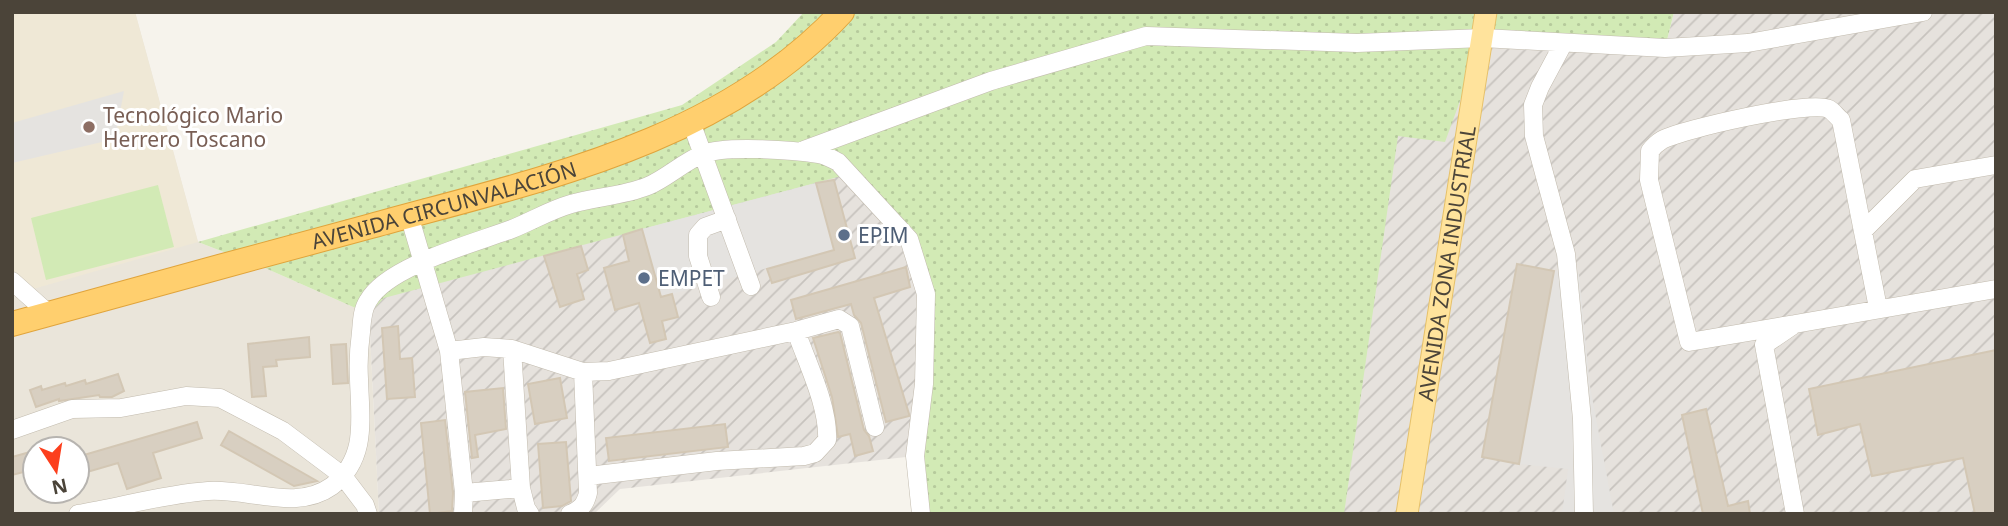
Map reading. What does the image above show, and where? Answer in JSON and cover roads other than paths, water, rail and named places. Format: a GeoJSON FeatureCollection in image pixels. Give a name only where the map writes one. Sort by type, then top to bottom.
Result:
{"type":"FeatureCollection","features":[{"type":"Feature","properties":{"kind":"highway","name":"AVENIDA CIRCUNVALACIÓN"},"geometry":{"type":"LineString","coordinates":[[12,324],[410,215],[642,145],[751,90],[814,39],[842,12]]}},
{"type":"Feature","properties":{"kind":"main road","name":"AVENIDA ZONA INDUSTRIAL"},"geometry":{"type":"LineString","coordinates":[[1407,514],[1486,12]]}},
{"type":"Feature","properties":{"kind":"street"},"geometry":{"type":"LineString","coordinates":[[801,152],[991,81],[1146,36],[1357,43],[1483,38],[1665,48],[1748,43],[1923,12]]}},
{"type":"Feature","properties":{"kind":"street"},"geometry":{"type":"LineString","coordinates":[[1563,44],[1533,105],[1534,136],[1566,254],[1582,419],[1584,514]]}},
{"type":"Feature","properties":{"kind":"street"},"geometry":{"type":"LineString","coordinates":[[1878,308],[1841,120],[1829,109],[1814,107],[1782,111],[1684,132],[1659,141],[1650,151],[1649,180],[1689,342],[1996,289]]}},
{"type":"Feature","properties":{"kind":"street"},"geometry":{"type":"LineString","coordinates":[[691,122],[751,286]]}},
{"type":"Feature","properties":{"kind":"street"},"geometry":{"type":"LineString","coordinates":[[838,162],[842,146],[857,131]]}},
{"type":"Feature","properties":{"kind":"street"},"geometry":{"type":"LineString","coordinates":[[78,514],[209,491],[238,491],[305,498],[317,495],[343,476],[354,461],[361,434],[359,348],[366,303],[381,286],[424,259],[484,240],[561,207],[625,194],[649,186],[703,154],[726,150],[822,154],[838,162],[909,239],[926,294],[924,384],[915,456],[921,514]]}},
{"type":"Feature","properties":{"kind":"street"},"geometry":{"type":"LineString","coordinates":[[1864,231],[1915,179],[1996,165]]}},
{"type":"Feature","properties":{"kind":"street"},"geometry":{"type":"LineString","coordinates":[[410,215],[449,351],[464,493],[463,514]]}},
{"type":"Feature","properties":{"kind":"street"},"geometry":{"type":"LineString","coordinates":[[711,297],[698,256],[698,235],[705,227],[727,219]]}},
{"type":"Feature","properties":{"kind":"street"},"geometry":{"type":"LineString","coordinates":[[12,281],[49,314]]}},
{"type":"Feature","properties":{"kind":"street"},"geometry":{"type":"LineString","coordinates":[[449,351],[484,347],[512,349],[583,372],[609,371],[796,331],[831,319],[839,319],[850,326],[875,427]]}},
{"type":"Feature","properties":{"kind":"street"},"geometry":{"type":"LineString","coordinates":[[1764,345],[1795,324]]}},
{"type":"Feature","properties":{"kind":"street"},"geometry":{"type":"LineString","coordinates":[[588,476],[815,453],[827,440],[827,430],[816,385],[796,331]]}},
{"type":"Feature","properties":{"kind":"street"},"geometry":{"type":"LineString","coordinates":[[1738,334],[1764,345]]}},
{"type":"Feature","properties":{"kind":"street"},"geometry":{"type":"LineString","coordinates":[[1764,345],[1795,514]]}},
{"type":"Feature","properties":{"kind":"street"},"geometry":{"type":"LineString","coordinates":[[512,349],[521,488],[530,514]]}},
{"type":"Feature","properties":{"kind":"street"},"geometry":{"type":"LineString","coordinates":[[570,514],[586,502],[588,476],[583,372]]}},
{"type":"Feature","properties":{"kind":"street"},"geometry":{"type":"LineString","coordinates":[[12,430],[72,409],[121,408],[173,397],[220,398],[283,431],[343,476],[365,505],[368,514]]}},
{"type":"Feature","properties":{"kind":"street"},"geometry":{"type":"LineString","coordinates":[[464,493],[521,488]]}},
{"type":"Feature","properties":{"kind":"place","name":"Tecnológico Mario Herrero Toscano"},"geometry":{"type":"Point","coordinates":[89,127]}},
{"type":"Feature","properties":{"kind":"place","name":"EPIM"},"geometry":{"type":"Point","coordinates":[844,235]}},
{"type":"Feature","properties":{"kind":"place","name":"EMPET"},"geometry":{"type":"Point","coordinates":[644,278]}}]}
